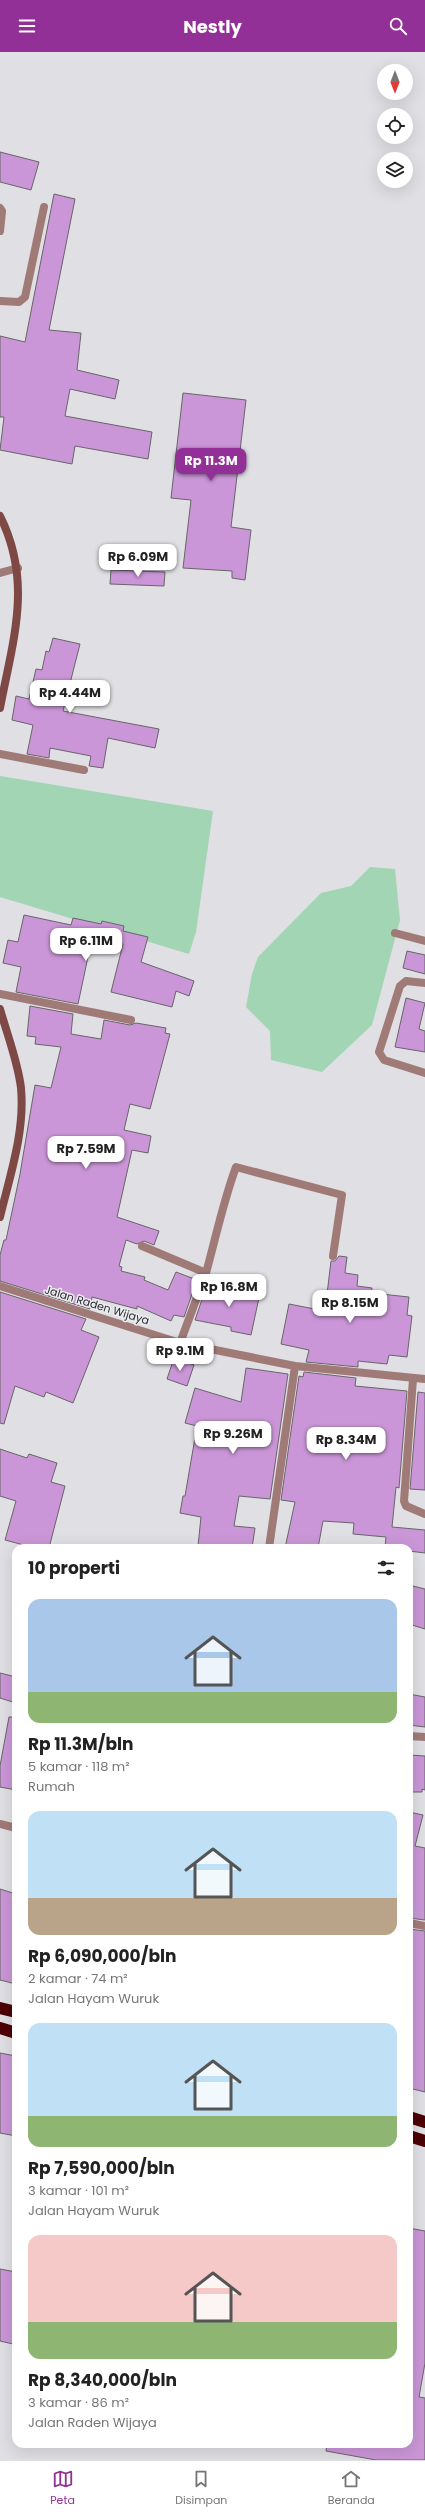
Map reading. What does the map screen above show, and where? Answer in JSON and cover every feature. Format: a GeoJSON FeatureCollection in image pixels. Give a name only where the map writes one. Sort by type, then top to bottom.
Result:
{"type":"FeatureCollection","features":[{"type":"Feature","properties":{"kind":"highway"},"geometry":{"type":"LineString","coordinates":[[0,2008],[12,2011]]}},
{"type":"Feature","properties":{"kind":"highway"},"geometry":{"type":"LineString","coordinates":[[0,2028],[12,2032]]}},
{"type":"Feature","properties":{"kind":"highway"},"geometry":{"type":"LineString","coordinates":[[413,2118],[425,2122]]}},
{"type":"Feature","properties":{"kind":"highway"},"geometry":{"type":"LineString","coordinates":[[413,2137],[425,2141]]}},
{"type":"Feature","properties":{"kind":"main road"},"geometry":{"type":"LineString","coordinates":[[0,516],[18,568],[20,590],[15,632],[0,708]]}},
{"type":"Feature","properties":{"kind":"main road"},"geometry":{"type":"LineString","coordinates":[[0,1009],[21,1087],[19,1140],[0,1217]]}},
{"type":"Feature","properties":{"kind":"street"},"geometry":{"type":"LineString","coordinates":[[0,301],[19,302],[25,297],[44,207]]}},
{"type":"Feature","properties":{"kind":"street"},"geometry":{"type":"LineString","coordinates":[[0,208],[2,211],[0,231]]}},
{"type":"Feature","properties":{"kind":"street"},"geometry":{"type":"LineString","coordinates":[[0,573],[18,568]]}},
{"type":"Feature","properties":{"kind":"street"},"geometry":{"type":"LineString","coordinates":[[0,754],[84,770]]}},
{"type":"Feature","properties":{"kind":"street"},"geometry":{"type":"LineString","coordinates":[[395,933],[425,941]]}},
{"type":"Feature","properties":{"kind":"street"},"geometry":{"type":"LineString","coordinates":[[425,983],[406,981],[400,986],[379,1052],[384,1060],[425,1073]]}},
{"type":"Feature","properties":{"kind":"street"},"geometry":{"type":"LineString","coordinates":[[0,994],[131,1020]]}},
{"type":"Feature","properties":{"kind":"street"},"geometry":{"type":"LineString","coordinates":[[180,1343],[206,1273],[216,1238],[224,1201],[236,1167],[342,1195],[333,1256]]}},
{"type":"Feature","properties":{"kind":"street"},"geometry":{"type":"LineString","coordinates":[[142,1246],[206,1273]]}},
{"type":"Feature","properties":{"kind":"street","name":"Jalan Raden Wijaya"},"geometry":{"type":"LineString","coordinates":[[0,1286],[180,1343],[295,1366],[425,1379]]}},
{"type":"Feature","properties":{"kind":"street"},"geometry":{"type":"LineString","coordinates":[[270,1544],[295,1366]]}},
{"type":"Feature","properties":{"kind":"street"},"geometry":{"type":"LineString","coordinates":[[413,1379],[404,1501],[406,1506],[425,1514]]}},
{"type":"Feature","properties":{"kind":"street"},"geometry":{"type":"LineString","coordinates":[[413,1736],[425,1737]]}},
{"type":"Feature","properties":{"kind":"street"},"geometry":{"type":"LineString","coordinates":[[0,1824],[12,1827]]}},
{"type":"Feature","properties":{"kind":"street"},"geometry":{"type":"LineString","coordinates":[[413,1924],[425,1926]]}},
{"type":"Feature","properties":{"kind":"green space"},"geometry":{"type":"Polygon","coordinates":[[[0,776],[213,811],[196,932],[189,954],[0,897],[0,776]]]}},
{"type":"Feature","properties":{"kind":"green space"},"geometry":{"type":"Polygon","coordinates":[[[370,867],[395,869],[400,920],[372,1025],[322,1072],[271,1060],[270,1031],[246,1007],[252,974],[258,957],[321,893],[351,886],[370,867]]]}},
{"type":"Feature","properties":{"kind":"building"},"geometry":{"type":"Polygon","coordinates":[[[0,152],[39,162],[31,190],[0,182],[0,152]]]}},
{"type":"Feature","properties":{"kind":"building"},"geometry":{"type":"Polygon","coordinates":[[[54,194],[75,199],[49,330],[81,333],[77,370],[119,380],[115,399],[70,389],[65,416],[152,432],[148,459],[75,446],[72,464],[0,450],[4,417],[0,417],[0,336],[25,342],[54,194]]]}},
{"type":"Feature","properties":{"kind":"building"},"geometry":{"type":"Polygon","coordinates":[[[183,393],[246,400],[231,527],[251,530],[245,580],[232,578],[232,571],[183,568],[191,500],[171,498],[183,393]]]}},
{"type":"Feature","properties":{"kind":"building"},"geometry":{"type":"Polygon","coordinates":[[[111,570],[165,572],[164,586],[110,584],[111,570]]]}},
{"type":"Feature","properties":{"kind":"building"},"geometry":{"type":"Polygon","coordinates":[[[53,638],[80,644],[63,711],[159,729],[155,748],[108,738],[103,768],[89,766],[91,756],[50,748],[49,758],[27,754],[33,725],[12,720],[16,696],[29,699],[36,669],[42,670],[46,651],[49,652],[53,638]]]}},
{"type":"Feature","properties":{"kind":"building"},"geometry":{"type":"Polygon","coordinates":[[[24,915],[71,925],[73,918],[101,924],[102,921],[124,926],[123,931],[148,937],[141,962],[194,981],[189,996],[176,991],[172,1007],[111,992],[123,944],[92,938],[78,1004],[16,992],[21,967],[3,963],[8,940],[18,942],[24,915]]]}},
{"type":"Feature","properties":{"kind":"building"},"geometry":{"type":"Polygon","coordinates":[[[407,951],[425,955],[425,974],[403,968],[407,951]]]}},
{"type":"Feature","properties":{"kind":"building"},"geometry":{"type":"Polygon","coordinates":[[[406,998],[425,1003],[419,1029],[425,1031],[425,1052],[395,1047],[406,998]]]}},
{"type":"Feature","properties":{"kind":"building"},"geometry":{"type":"Polygon","coordinates":[[[30,1006],[73,1014],[71,1034],[101,1039],[104,1020],[130,1025],[136,1023],[166,1028],[165,1033],[170,1034],[150,1109],[130,1104],[124,1130],[151,1136],[148,1153],[132,1150],[117,1217],[159,1231],[154,1245],[144,1241],[137,1244],[126,1240],[119,1266],[122,1267],[121,1271],[145,1277],[144,1280],[168,1290],[176,1272],[197,1280],[184,1317],[174,1315],[171,1321],[137,1306],[137,1309],[92,1297],[90,1309],[0,1281],[0,1255],[4,1240],[6,1240],[20,1174],[35,1085],[51,1088],[61,1047],[35,1044],[36,1037],[27,1036],[30,1006]]]}},
{"type":"Feature","properties":{"kind":"building"},"geometry":{"type":"Polygon","coordinates":[[[339,1256],[347,1257],[345,1273],[358,1275],[357,1286],[372,1288],[371,1293],[409,1297],[407,1315],[412,1316],[407,1357],[389,1355],[387,1364],[358,1361],[358,1367],[306,1362],[309,1350],[281,1344],[289,1304],[325,1311],[331,1261],[335,1261],[339,1256]]]}},
{"type":"Feature","properties":{"kind":"building"},"geometry":{"type":"Polygon","coordinates":[[[208,1282],[260,1293],[251,1335],[231,1331],[231,1327],[195,1320],[208,1282]]]}},
{"type":"Feature","properties":{"kind":"building"},"geometry":{"type":"Polygon","coordinates":[[[0,1292],[86,1319],[81,1330],[99,1337],[73,1403],[46,1392],[44,1397],[15,1386],[4,1424],[0,1423],[0,1292]]]}},
{"type":"Feature","properties":{"kind":"building"},"geometry":{"type":"Polygon","coordinates":[[[174,1358],[194,1365],[187,1386],[167,1379],[174,1358]]]}},
{"type":"Feature","properties":{"kind":"building"},"geometry":{"type":"Polygon","coordinates":[[[246,1368],[288,1374],[270,1499],[239,1496],[234,1526],[255,1528],[253,1544],[198,1544],[201,1517],[180,1513],[183,1496],[185,1496],[197,1426],[185,1423],[195,1388],[241,1402],[246,1368]]]}},
{"type":"Feature","properties":{"kind":"building"},"geometry":{"type":"Polygon","coordinates":[[[304,1372],[356,1378],[355,1386],[407,1391],[399,1488],[396,1487],[392,1527],[425,1530],[425,1553],[413,1552],[413,1544],[385,1544],[386,1537],[353,1534],[354,1523],[323,1521],[319,1544],[286,1544],[295,1502],[281,1500],[299,1376],[303,1377],[304,1372]]]}},
{"type":"Feature","properties":{"kind":"building"},"geometry":{"type":"Polygon","coordinates":[[[418,1392],[425,1393],[425,1490],[410,1489],[418,1392]]]}},
{"type":"Feature","properties":{"kind":"building"},"geometry":{"type":"Polygon","coordinates":[[[0,1449],[27,1458],[29,1454],[57,1463],[51,1482],[65,1486],[50,1544],[20,1544],[5,1540],[16,1501],[0,1496],[0,1449]]]}},
{"type":"Feature","properties":{"kind":"building"},"geometry":{"type":"Polygon","coordinates":[[[413,1586],[425,1589],[425,1629],[413,1625],[413,1586]]]}},
{"type":"Feature","properties":{"kind":"building"},"geometry":{"type":"Polygon","coordinates":[[[0,1673],[12,1676],[12,1702],[0,1698],[0,1673]]]}},
{"type":"Feature","properties":{"kind":"building"},"geometry":{"type":"Polygon","coordinates":[[[413,1695],[425,1697],[425,1727],[413,1726],[413,1695]]]}},
{"type":"Feature","properties":{"kind":"building"},"geometry":{"type":"Polygon","coordinates":[[[9,1717],[12,1717],[12,1789],[0,1787],[0,1766],[9,1717]]]}},
{"type":"Feature","properties":{"kind":"building"},"geometry":{"type":"Polygon","coordinates":[[[413,1755],[425,1756],[425,1790],[422,1789],[422,1792],[413,1792],[413,1755]]]}},
{"type":"Feature","properties":{"kind":"building"},"geometry":{"type":"Polygon","coordinates":[[[413,1813],[423,1815],[415,1846],[425,1848],[425,1920],[413,1918],[413,1813]]]}},
{"type":"Feature","properties":{"kind":"building"},"geometry":{"type":"Polygon","coordinates":[[[0,1889],[12,1893],[12,1983],[0,1980],[0,1889]]]}},
{"type":"Feature","properties":{"kind":"building"},"geometry":{"type":"Polygon","coordinates":[[[413,1930],[425,1931],[425,2092],[413,2089],[413,1930]]]}},
{"type":"Feature","properties":{"kind":"building"},"geometry":{"type":"Polygon","coordinates":[[[0,2053],[12,2055],[12,2135],[0,2133],[0,2053]]]}},
{"type":"Feature","properties":{"kind":"building"},"geometry":{"type":"Polygon","coordinates":[[[413,2229],[425,2231],[425,2363],[419,2397],[425,2398],[425,2460],[376,2460],[326,2451],[326,2448],[413,2448],[413,2229]]]}},
{"type":"Feature","properties":{"kind":"building"},"geometry":{"type":"Polygon","coordinates":[[[0,2269],[12,2271],[12,2344],[0,2341],[0,2269]]]}}]}
